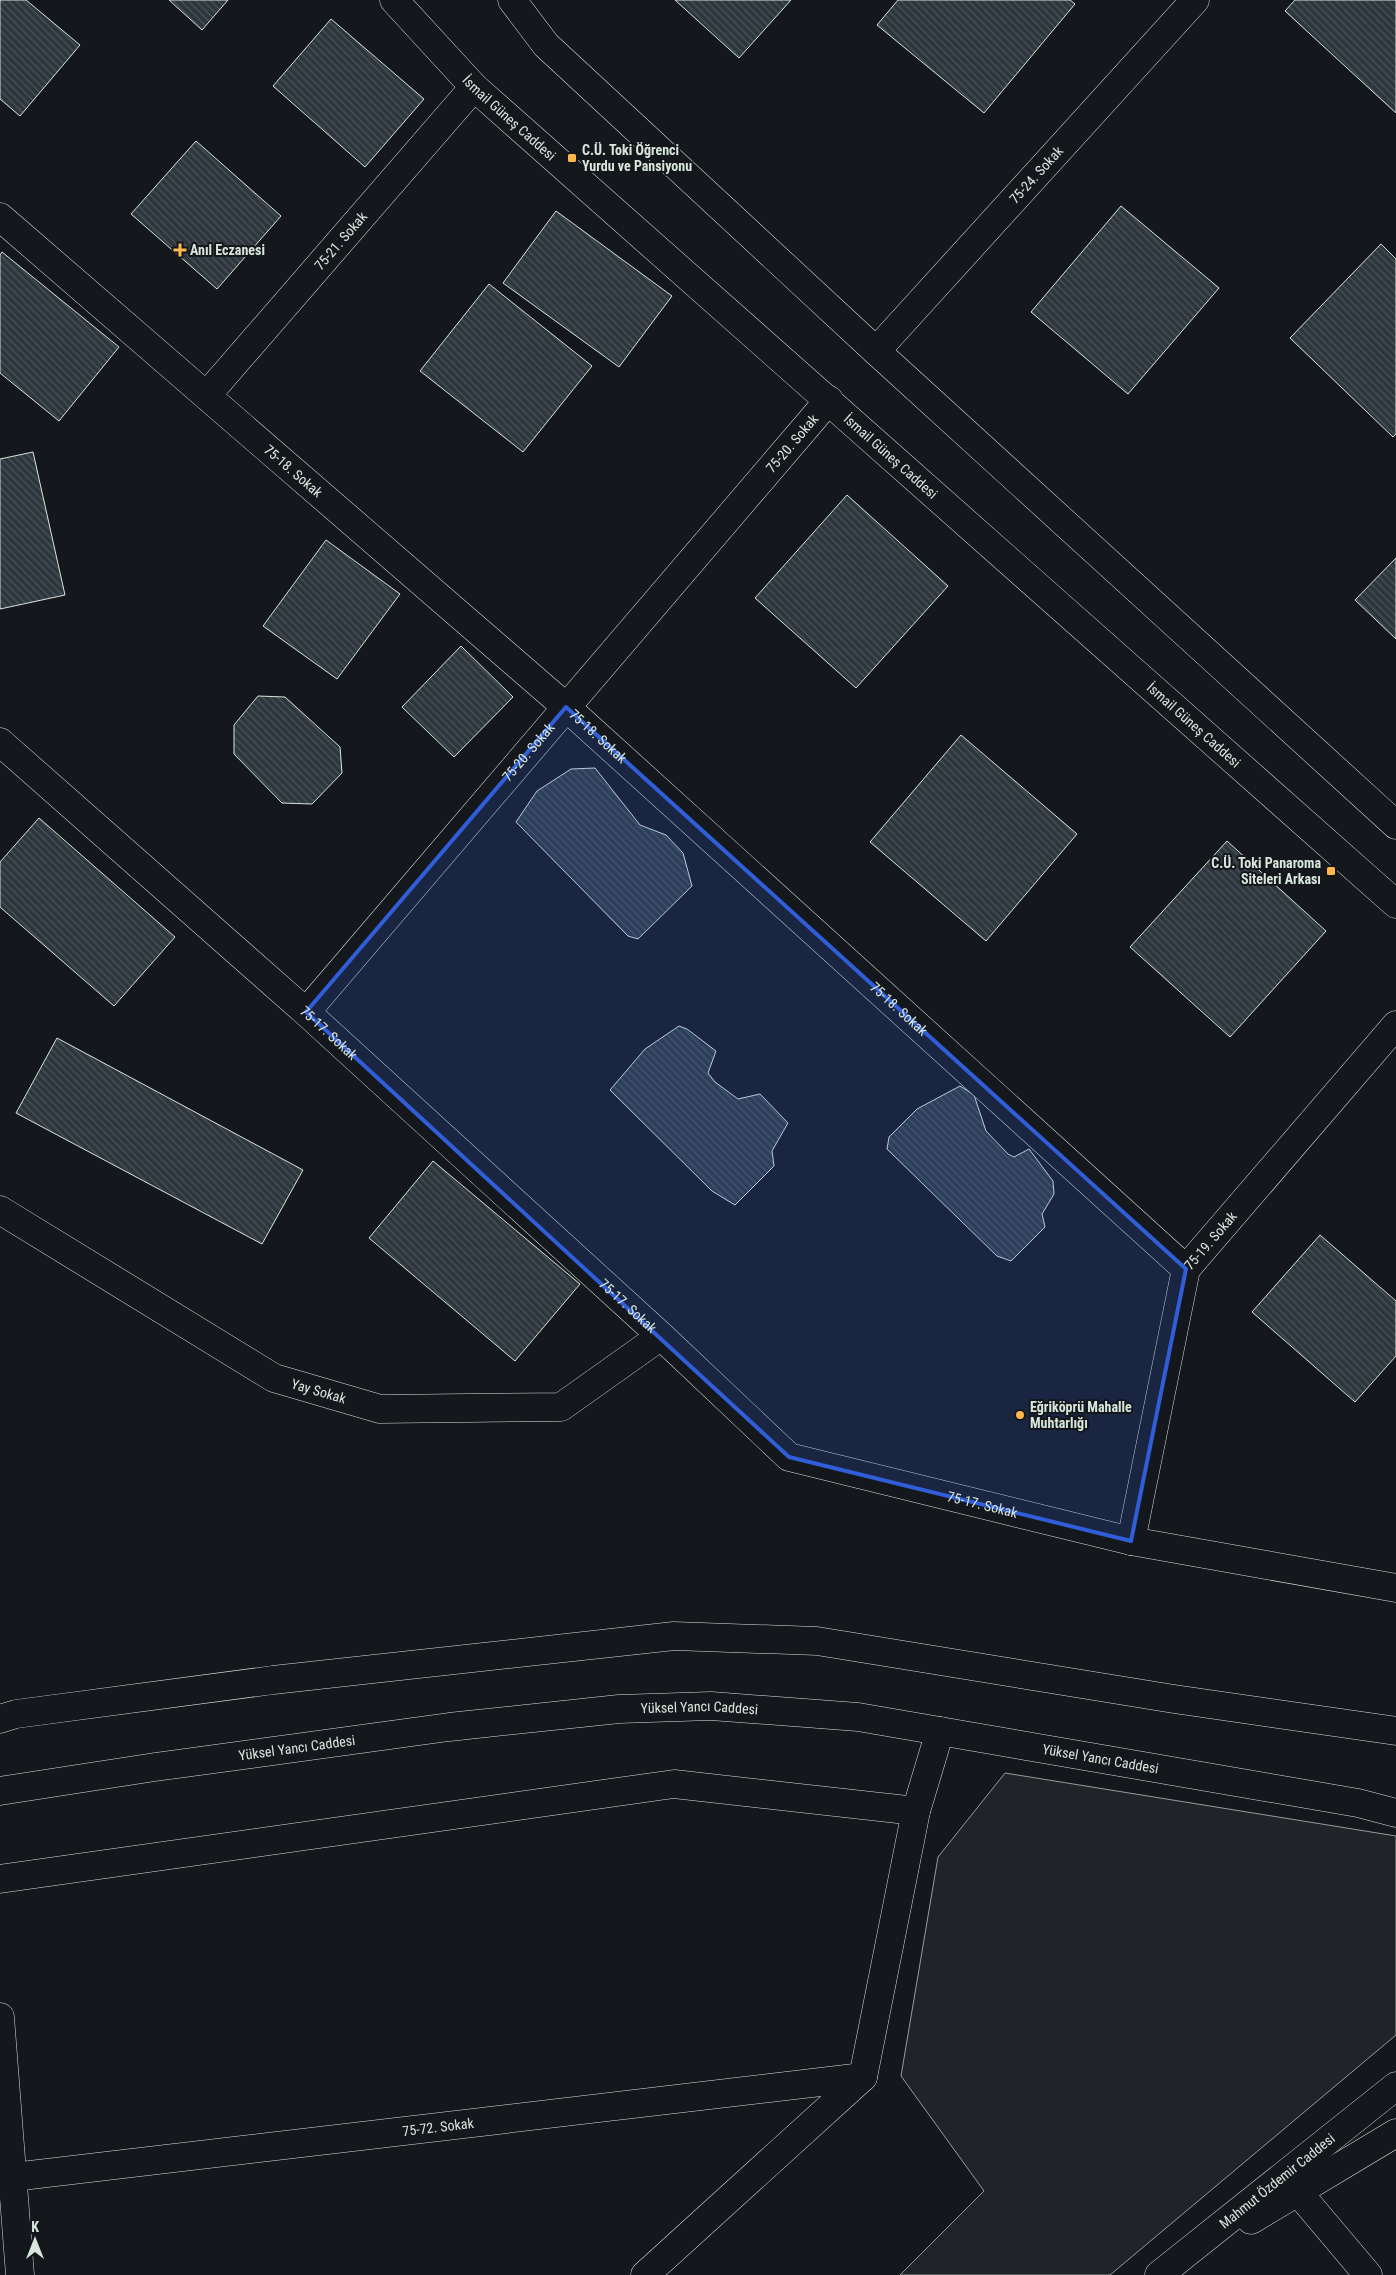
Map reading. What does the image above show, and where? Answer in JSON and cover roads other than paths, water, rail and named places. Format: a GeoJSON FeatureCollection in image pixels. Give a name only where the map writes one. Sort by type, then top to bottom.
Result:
{"type":"FeatureCollection","features":[{"type":"Feature","properties":{"kind":"street","name":"İsmail Güneş Caddesi"},"geometry":{"type":"LineString","coordinates":[[394,0],[474,87],[1396,904]]}},
{"type":"Feature","properties":{"kind":"street"},"geometry":{"type":"LineString","coordinates":[[512,0],[546,45],[876,351],[1396,825]]}},
{"type":"Feature","properties":{"kind":"street","name":"75-24. Sokak"},"geometry":{"type":"LineString","coordinates":[[876,351],[1194,0]]}},
{"type":"Feature","properties":{"kind":"street","name":"75-21. Sokak"},"geometry":{"type":"LineString","coordinates":[[207,395],[474,87]]}},
{"type":"Feature","properties":{"kind":"street","name":"75-18. Sokak"},"geometry":{"type":"LineString","coordinates":[[0,217],[566,707],[1186,1269]]}},
{"type":"Feature","properties":{"kind":"street","name":"75-20. Sokak"},"geometry":{"type":"LineString","coordinates":[[306,1012],[829,400]]}},
{"type":"Feature","properties":{"kind":"street","name":"75-17. Sokak"},"geometry":{"type":"LineString","coordinates":[[0,742],[306,1012],[661,1336],[789,1457],[1131,1541],[1396,1588]]}},
{"type":"Feature","properties":{"kind":"street","name":"75-19. Sokak"},"geometry":{"type":"LineString","coordinates":[[1131,1541],[1186,1269],[1396,1024]]}},
{"type":"Feature","properties":{"kind":"street","name":"Yay Sokak"},"geometry":{"type":"LineString","coordinates":[[0,1210],[274,1378],[380,1409],[561,1407],[661,1336]]}},
{"type":"Feature","properties":{"kind":"street"},"geometry":{"type":"LineString","coordinates":[[0,1719],[16,1714],[272,1680],[674,1636],[817,1641],[1174,1699],[1396,1731]]}},
{"type":"Feature","properties":{"kind":"street","name":"Yüksel Yancı Caddesi"},"geometry":{"type":"LineString","coordinates":[[0,1791],[155,1767],[449,1727],[619,1709],[711,1706],[858,1717],[1358,1803],[1396,1813]]}},
{"type":"Feature","properties":{"kind":"street"},"geometry":{"type":"LineString","coordinates":[[645,2275],[863,2078],[916,1811],[940,1731]]}},
{"type":"Feature","properties":{"kind":"street"},"geometry":{"type":"LineString","coordinates":[[0,1879],[674,1784],[916,1811]]}},
{"type":"Feature","properties":{"kind":"street"},"geometry":{"type":"LineString","coordinates":[[0,2017],[20,2275]]}},
{"type":"Feature","properties":{"kind":"street","name":"75-72. Sokak"},"geometry":{"type":"LineString","coordinates":[[13,2177],[863,2078]]}},
{"type":"Feature","properties":{"kind":"street","name":"Mahmut Özdemir Caddesi"},"geometry":{"type":"LineString","coordinates":[[1159,2275],[1396,2086]]}},
{"type":"Feature","properties":{"kind":"street","name":"Mahmut Özdemir Caddesi"},"geometry":{"type":"LineString","coordinates":[[1159,2275],[1396,2133]]}},
{"type":"Feature","properties":{"kind":"street"},"geometry":{"type":"LineString","coordinates":[[1298,2192],[1368,2275]]}},
{"type":"Feature","properties":{"kind":"place","name":"C.Ü. Toki Öğrenci Yurdu ve Pansiyonu"},"geometry":{"type":"Point","coordinates":[572,158]}},
{"type":"Feature","properties":{"kind":"place","name":"Anıl Eczanesi"},"geometry":{"type":"Point","coordinates":[180,250]}},
{"type":"Feature","properties":{"kind":"place","name":"C.Ü. Toki Panaroma Siteleri Arkası"},"geometry":{"type":"Point","coordinates":[1331,871]}},
{"type":"Feature","properties":{"kind":"place","name":"Eğriköprü Mahalle Muhtarlığı"},"geometry":{"type":"Point","coordinates":[1020,1415]}}]}
